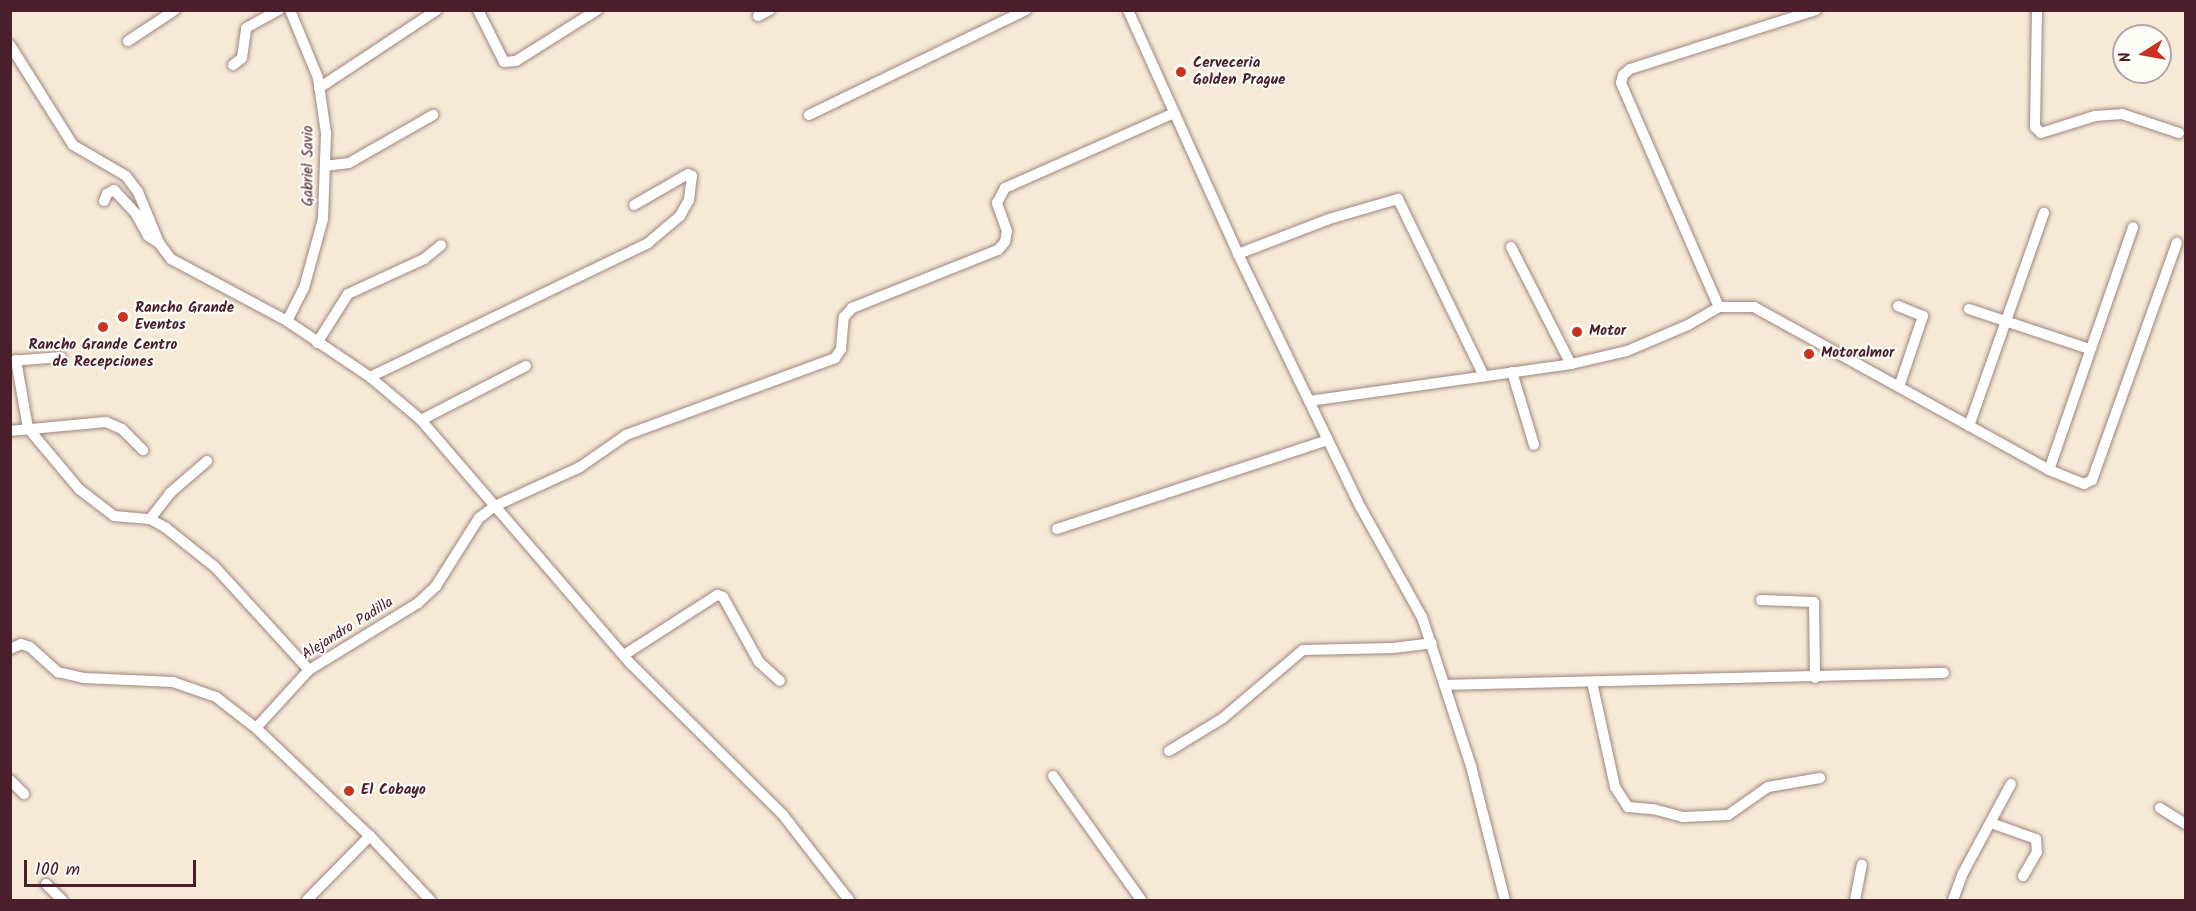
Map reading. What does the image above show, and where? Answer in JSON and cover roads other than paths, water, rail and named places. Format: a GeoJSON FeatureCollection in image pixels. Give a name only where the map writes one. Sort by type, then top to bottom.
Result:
{"type":"FeatureCollection","features":[{"type":"Feature","properties":{"kind":"street"},"geometry":{"type":"LineString","coordinates":[[128,41],[175,10]]}},
{"type":"Feature","properties":{"kind":"street"},"geometry":{"type":"LineString","coordinates":[[233,65],[242,58],[246,28],[279,10]]}},
{"type":"Feature","properties":{"kind":"street","name":"Gabriel Savio"},"geometry":{"type":"LineString","coordinates":[[286,321],[304,288],[323,219],[326,134],[319,88],[305,42],[290,10]]}},
{"type":"Feature","properties":{"kind":"street"},"geometry":{"type":"LineString","coordinates":[[319,88],[437,10]]}},
{"type":"Feature","properties":{"kind":"street"},"geometry":{"type":"LineString","coordinates":[[478,10],[504,62],[516,61],[597,10]]}},
{"type":"Feature","properties":{"kind":"street"},"geometry":{"type":"LineString","coordinates":[[758,16],[770,10]]}},
{"type":"Feature","properties":{"kind":"street"},"geometry":{"type":"LineString","coordinates":[[809,115],[1026,10]]}},
{"type":"Feature","properties":{"kind":"street"},"geometry":{"type":"LineString","coordinates":[[1128,10],[1238,254],[1309,401],[1361,508],[1422,617],[1446,685],[1505,900]]}},
{"type":"Feature","properties":{"kind":"street"},"geometry":{"type":"LineString","coordinates":[[1719,307],[1621,83],[1623,75],[1630,69],[1816,10]]}},
{"type":"Feature","properties":{"kind":"street"},"geometry":{"type":"LineString","coordinates":[[2037,10],[2035,127],[2041,133],[2095,116],[2122,114],[2179,133]]}},
{"type":"Feature","properties":{"kind":"street"},"geometry":{"type":"LineString","coordinates":[[10,45],[73,145],[126,176],[138,192],[159,243],[171,258],[286,321],[370,377],[422,420],[624,655],[783,815],[849,900]]}},
{"type":"Feature","properties":{"kind":"street","name":"Alejandro Padilla"},"geometry":{"type":"LineString","coordinates":[[256,728],[309,670],[418,603],[447,572],[479,518],[495,506],[579,467],[626,435],[835,358],[842,349],[844,317],[852,308],[998,250],[1005,242],[1007,231],[997,204],[1005,188],[1174,113]]}},
{"type":"Feature","properties":{"kind":"street"},"geometry":{"type":"LineString","coordinates":[[325,166],[349,163],[433,116]]}},
{"type":"Feature","properties":{"kind":"street"},"geometry":{"type":"LineString","coordinates":[[370,377],[648,243],[680,216],[689,200],[692,176],[688,174],[634,205]]}},
{"type":"Feature","properties":{"kind":"street"},"geometry":{"type":"LineString","coordinates":[[104,201],[107,194],[114,190],[136,214],[148,236],[159,243]]}},
{"type":"Feature","properties":{"kind":"street"},"geometry":{"type":"LineString","coordinates":[[1238,254],[1329,219],[1398,199],[1484,375]]}},
{"type":"Feature","properties":{"kind":"street"},"geometry":{"type":"LineString","coordinates":[[1969,426],[2044,213]]}},
{"type":"Feature","properties":{"kind":"street"},"geometry":{"type":"LineString","coordinates":[[2049,470],[2133,227]]}},
{"type":"Feature","properties":{"kind":"street"},"geometry":{"type":"LineString","coordinates":[[1309,401],[1571,364],[1627,351],[1688,325],[1719,307],[1754,307],[2049,470],[2074,482],[2092,480],[2177,243]]}},
{"type":"Feature","properties":{"kind":"street"},"geometry":{"type":"LineString","coordinates":[[317,343],[348,294],[424,259],[441,245]]}},
{"type":"Feature","properties":{"kind":"street"},"geometry":{"type":"LineString","coordinates":[[1510,247],[1571,364]]}},
{"type":"Feature","properties":{"kind":"street"},"geometry":{"type":"LineString","coordinates":[[1898,306],[1923,316],[1899,387]]}},
{"type":"Feature","properties":{"kind":"street"},"geometry":{"type":"LineString","coordinates":[[1969,309],[2089,349]]}},
{"type":"Feature","properties":{"kind":"street"},"geometry":{"type":"LineString","coordinates":[[61,357],[14,361],[28,428],[52,461],[91,500],[123,519],[150,519],[215,567],[309,670]]}},
{"type":"Feature","properties":{"kind":"street"},"geometry":{"type":"LineString","coordinates":[[422,420],[526,366]]}},
{"type":"Feature","properties":{"kind":"street"},"geometry":{"type":"LineString","coordinates":[[1512,372],[1534,445]]}},
{"type":"Feature","properties":{"kind":"street"},"geometry":{"type":"LineString","coordinates":[[10,431],[106,422],[122,429],[143,450]]}},
{"type":"Feature","properties":{"kind":"street"},"geometry":{"type":"LineString","coordinates":[[1057,529],[1328,440]]}},
{"type":"Feature","properties":{"kind":"street"},"geometry":{"type":"LineString","coordinates":[[150,519],[170,493],[207,461]]}},
{"type":"Feature","properties":{"kind":"street"},"geometry":{"type":"LineString","coordinates":[[624,655],[717,595],[723,597],[759,662],[780,681]]}},
{"type":"Feature","properties":{"kind":"street"},"geometry":{"type":"LineString","coordinates":[[1761,600],[1814,602],[1815,678]]}},
{"type":"Feature","properties":{"kind":"street"},"geometry":{"type":"LineString","coordinates":[[1170,751],[1223,718],[1303,650],[1393,648],[1431,643]]}},
{"type":"Feature","properties":{"kind":"street"},"geometry":{"type":"LineString","coordinates":[[10,650],[21,644],[30,647],[58,672],[84,678],[173,682],[216,697],[256,728],[370,836],[430,900]]}},
{"type":"Feature","properties":{"kind":"street"},"geometry":{"type":"LineString","coordinates":[[1446,685],[1815,678],[1944,673]]}},
{"type":"Feature","properties":{"kind":"street"},"geometry":{"type":"LineString","coordinates":[[1592,682],[1615,787],[1628,807],[1653,809],[1683,817],[1728,815],[1768,787],[1820,778]]}},
{"type":"Feature","properties":{"kind":"street"},"geometry":{"type":"LineString","coordinates":[[1053,776],[1141,900]]}},
{"type":"Feature","properties":{"kind":"street"},"geometry":{"type":"LineString","coordinates":[[10,780],[24,794]]}},
{"type":"Feature","properties":{"kind":"street"},"geometry":{"type":"LineString","coordinates":[[1953,900],[2011,784]]}},
{"type":"Feature","properties":{"kind":"street"},"geometry":{"type":"LineString","coordinates":[[2160,808],[2186,824]]}},
{"type":"Feature","properties":{"kind":"street"},"geometry":{"type":"LineString","coordinates":[[1991,823],[2036,840],[2037,852],[2023,876]]}},
{"type":"Feature","properties":{"kind":"street"},"geometry":{"type":"LineString","coordinates":[[307,900],[370,836]]}},
{"type":"Feature","properties":{"kind":"street"},"geometry":{"type":"LineString","coordinates":[[1855,900],[1862,866]]}},
{"type":"Feature","properties":{"kind":"street"},"geometry":{"type":"LineString","coordinates":[[46,884],[62,900]]}},
{"type":"Feature","properties":{"kind":"place","name":"Cerveceria Golden Prague"},"geometry":{"type":"Point","coordinates":[1181,72]}},
{"type":"Feature","properties":{"kind":"place","name":"Rancho Grande Eventos"},"geometry":{"type":"Point","coordinates":[123,317]}},
{"type":"Feature","properties":{"kind":"place","name":"Rancho Grande Centro de Recepciones"},"geometry":{"type":"Point","coordinates":[103,327]}},
{"type":"Feature","properties":{"kind":"place","name":"Motor"},"geometry":{"type":"Point","coordinates":[1577,332]}},
{"type":"Feature","properties":{"kind":"place","name":"Motoralmor"},"geometry":{"type":"Point","coordinates":[1809,354]}},
{"type":"Feature","properties":{"kind":"place","name":"El Cobayo"},"geometry":{"type":"Point","coordinates":[349,791]}}]}
